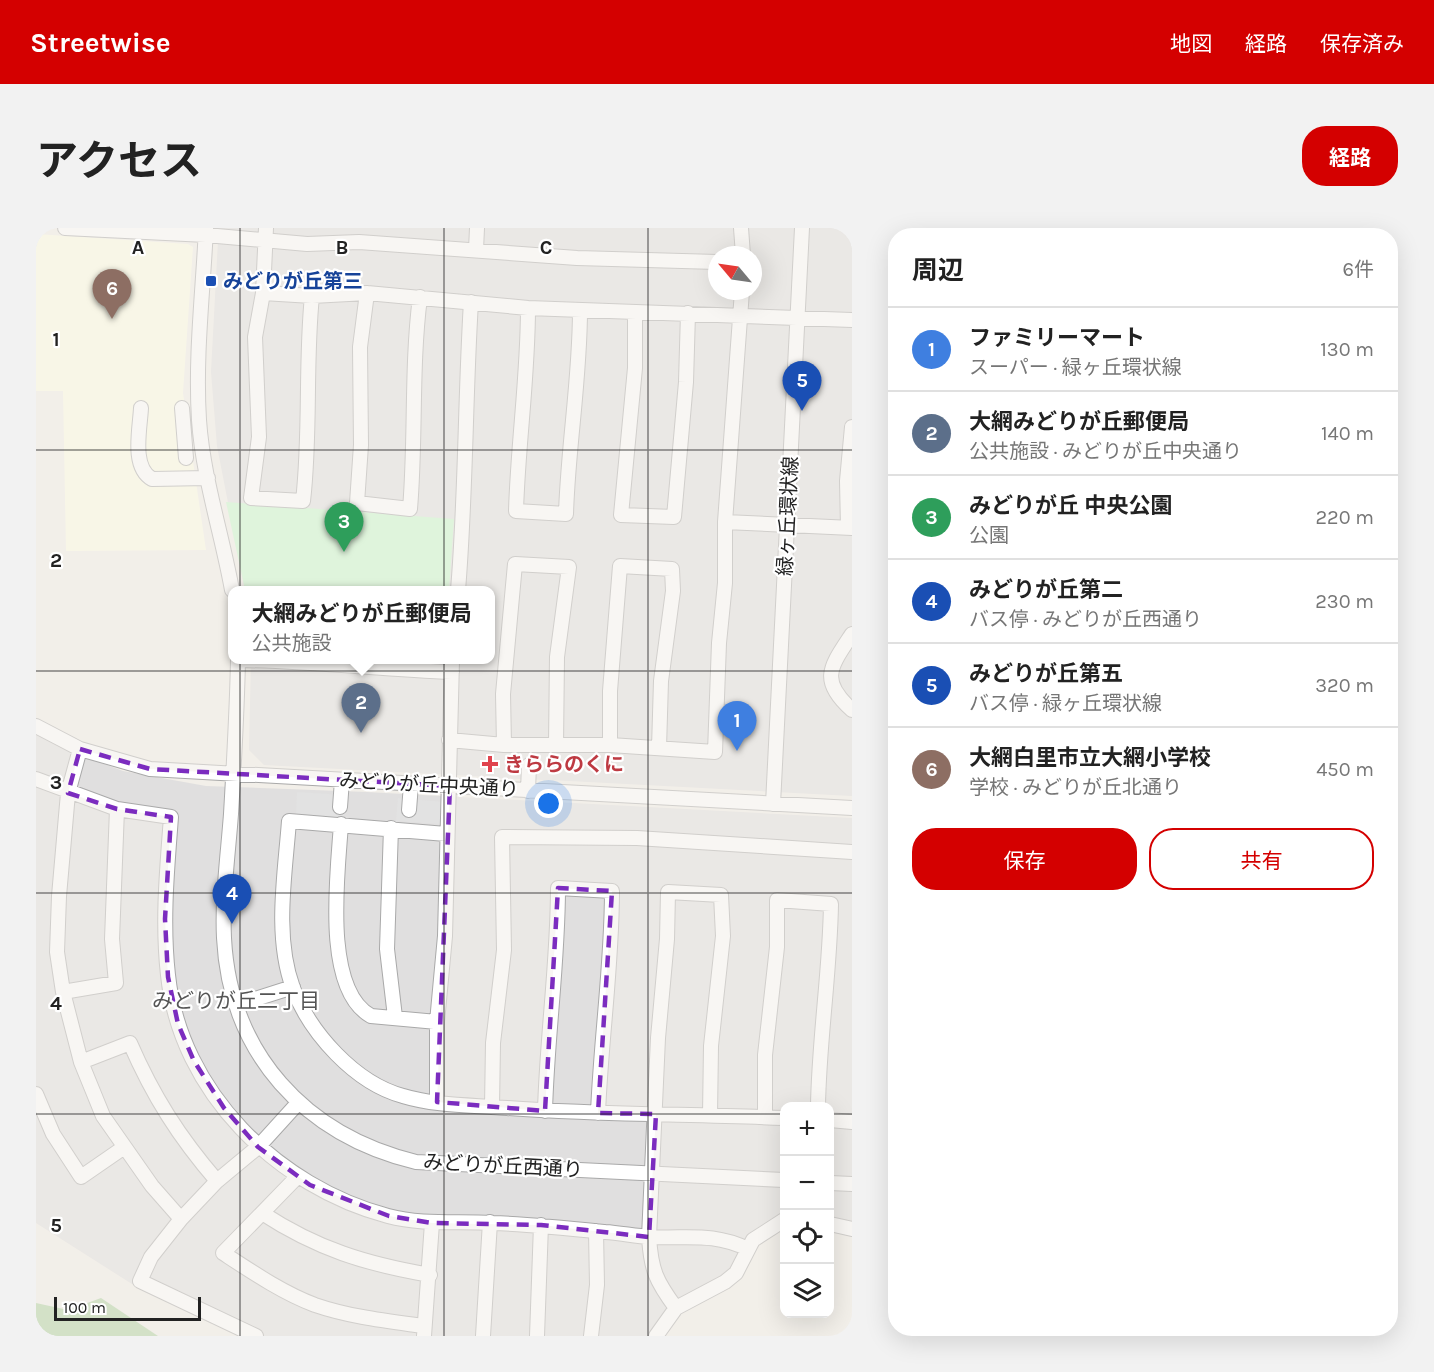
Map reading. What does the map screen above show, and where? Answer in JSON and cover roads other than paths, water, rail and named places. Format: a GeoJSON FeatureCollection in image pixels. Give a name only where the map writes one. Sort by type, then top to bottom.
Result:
{"type":"FeatureCollection","features":[{"type":"Feature","properties":{"kind":"street"},"geometry":{"type":"LineString","coordinates":[[65,228],[266,235],[577,258],[708,262]]}},
{"type":"Feature","properties":{"kind":"street"},"geometry":{"type":"LineString","coordinates":[[476,250],[477,228]]}},
{"type":"Feature","properties":{"kind":"street"},"geometry":{"type":"LineString","coordinates":[[741,228],[742,246]]}},
{"type":"Feature","properties":{"kind":"street","name":"緑ヶ丘環状線"},"geometry":{"type":"LineString","coordinates":[[773,804],[800,320],[802,228]]}},
{"type":"Feature","properties":{"kind":"street"},"geometry":{"type":"LineString","coordinates":[[206,232],[199,420],[208,478],[231,586]]}},
{"type":"Feature","properties":{"kind":"street"},"geometry":{"type":"LineString","coordinates":[[266,235],[262,293],[255,337],[259,436],[251,498],[303,501],[308,458],[308,339],[312,296]]}},
{"type":"Feature","properties":{"kind":"street"},"geometry":{"type":"LineString","coordinates":[[262,293],[312,296],[367,293],[528,308],[852,321]]}},
{"type":"Feature","properties":{"kind":"street"},"geometry":{"type":"LineString","coordinates":[[367,293],[360,346],[361,445],[357,503],[410,509],[415,450],[413,348],[420,297]]}},
{"type":"Feature","properties":{"kind":"street"},"geometry":{"type":"LineString","coordinates":[[449,740],[504,745],[610,745],[715,752],[719,644],[725,583],[725,522],[742,300]]}},
{"type":"Feature","properties":{"kind":"street"},"geometry":{"type":"LineString","coordinates":[[458,586],[464,513],[465,394],[471,302]]}},
{"type":"Feature","properties":{"kind":"street"},"geometry":{"type":"LineString","coordinates":[[528,308],[528,357],[518,450],[516,511],[566,514],[568,453],[580,363],[580,310]]}},
{"type":"Feature","properties":{"kind":"street"},"geometry":{"type":"LineString","coordinates":[[635,312],[635,368],[621,515],[674,517],[686,382],[688,313]]}},
{"type":"Feature","properties":{"kind":"street"},"geometry":{"type":"LineString","coordinates":[[141,408],[140,457],[141,469],[145,475],[152,479],[208,478]]}},
{"type":"Feature","properties":{"kind":"street"},"geometry":{"type":"LineString","coordinates":[[182,408],[186,458]]}},
{"type":"Feature","properties":{"kind":"street"},"geometry":{"type":"LineString","coordinates":[[725,522],[850,528],[849,481],[852,427]]}},
{"type":"Feature","properties":{"kind":"street"},"geometry":{"type":"LineString","coordinates":[[504,745],[503,694],[515,564],[569,567],[557,657],[556,746]]}},
{"type":"Feature","properties":{"kind":"street"},"geometry":{"type":"LineString","coordinates":[[610,745],[610,691],[620,566],[672,569],[673,591],[661,681],[659,748]]}},
{"type":"Feature","properties":{"kind":"street"},"geometry":{"type":"LineString","coordinates":[[852,634],[832,664],[830,673],[831,685],[837,697],[852,710]]}},
{"type":"Feature","properties":{"kind":"street","name":"みどりが丘西通り"},"geometry":{"type":"LineString","coordinates":[[238,664],[224,937],[236,1005],[245,1031],[257,1053],[298,1103],[350,1139],[416,1162],[780,1180]]}},
{"type":"Feature","properties":{"kind":"street"},"geometry":{"type":"LineString","coordinates":[[339,664],[387,669],[452,666],[445,936],[437,1022],[437,1102]]}},
{"type":"Feature","properties":{"kind":"street","name":"みどりが丘中央通り"},"geometry":{"type":"LineString","coordinates":[[36,726],[80,749],[150,770],[852,808]]}},
{"type":"Feature","properties":{"kind":"street"},"geometry":{"type":"LineString","coordinates":[[80,749],[68,793],[57,952],[63,992],[81,1062],[103,1116],[123,1148],[181,1219]]}},
{"type":"Feature","properties":{"kind":"street"},"geometry":{"type":"LineString","coordinates":[[528,791],[529,765]]}},
{"type":"Feature","properties":{"kind":"street"},"geometry":{"type":"LineString","coordinates":[[36,779],[68,793],[117,809],[171,817],[165,919],[168,977],[178,1024],[194,1062],[224,1108],[258,1147],[298,1176],[346,1202],[389,1216],[432,1223],[490,1222],[541,1225],[649,1237],[714,1236],[748,1249]]}},
{"type":"Feature","properties":{"kind":"street"},"geometry":{"type":"LineString","coordinates":[[340,807],[342,780]]}},
{"type":"Feature","properties":{"kind":"street"},"geometry":{"type":"LineString","coordinates":[[409,810],[411,784]]}},
{"type":"Feature","properties":{"kind":"street"},"geometry":{"type":"LineString","coordinates":[[63,992],[116,983],[112,939],[117,809]]}},
{"type":"Feature","properties":{"kind":"street"},"geometry":{"type":"LineString","coordinates":[[446,834],[289,821],[283,942],[293,987],[308,1022],[336,1056],[365,1077],[401,1096],[437,1102],[545,1111],[780,1118]]}},
{"type":"Feature","properties":{"kind":"street"},"geometry":{"type":"LineString","coordinates":[[341,824],[335,916],[338,950],[346,984],[363,1012],[371,1016],[437,1022]]}},
{"type":"Feature","properties":{"kind":"street"},"geometry":{"type":"LineString","coordinates":[[391,828],[387,949],[395,1017]]}},
{"type":"Feature","properties":{"kind":"street"},"geometry":{"type":"LineString","coordinates":[[492,1107],[493,1043],[504,950],[502,837],[637,838],[852,852]]}},
{"type":"Feature","properties":{"kind":"street"},"geometry":{"type":"LineString","coordinates":[[545,1111],[547,1044],[558,932],[558,888],[612,891],[612,938],[601,1049],[598,1113]]}},
{"type":"Feature","properties":{"kind":"street"},"geometry":{"type":"LineString","coordinates":[[676,1308],[661,1288],[651,1266],[649,1237],[654,1173],[657,1038],[667,939],[668,892],[722,895],[723,936],[711,1046],[710,1115]]}},
{"type":"Feature","properties":{"kind":"street"},"geometry":{"type":"LineString","coordinates":[[765,1117],[765,1055],[777,947],[777,900],[831,904],[831,950],[818,1070],[818,1102]]}},
{"type":"Feature","properties":{"kind":"street"},"geometry":{"type":"LineString","coordinates":[[236,1005],[293,987]]}},
{"type":"Feature","properties":{"kind":"street"},"geometry":{"type":"LineString","coordinates":[[81,1062],[130,1043],[146,1080],[183,1142],[217,1181]]}},
{"type":"Feature","properties":{"kind":"street"},"geometry":{"type":"LineString","coordinates":[[36,1094],[53,1134],[81,1177],[123,1148]]}},
{"type":"Feature","properties":{"kind":"street"},"geometry":{"type":"LineString","coordinates":[[256,1336],[140,1281],[151,1257],[181,1219],[217,1181],[258,1147],[298,1103]]}},
{"type":"Feature","properties":{"kind":"street"},"geometry":{"type":"LineString","coordinates":[[834,1120],[852,1122]]}},
{"type":"Feature","properties":{"kind":"street"},"geometry":{"type":"LineString","coordinates":[[298,1176],[223,1253],[266,1280],[315,1305],[424,1331],[430,1275],[432,1223]]}},
{"type":"Feature","properties":{"kind":"street"},"geometry":{"type":"LineString","coordinates":[[834,1183],[852,1184]]}},
{"type":"Feature","properties":{"kind":"street"},"geometry":{"type":"LineString","coordinates":[[262,1214],[292,1233],[336,1253],[376,1266],[430,1275]]}},
{"type":"Feature","properties":{"kind":"street"},"geometry":{"type":"LineString","coordinates":[[483,1336],[490,1222]]}},
{"type":"Feature","properties":{"kind":"street"},"geometry":{"type":"LineString","coordinates":[[656,1336],[676,1308],[725,1282],[736,1273],[748,1249],[763,1232],[780,1222]]}},
{"type":"Feature","properties":{"kind":"street"},"geometry":{"type":"LineString","coordinates":[[537,1336],[541,1225]]}},
{"type":"Feature","properties":{"kind":"street"},"geometry":{"type":"LineString","coordinates":[[834,1225],[852,1229]]}},
{"type":"Feature","properties":{"kind":"street"},"geometry":{"type":"LineString","coordinates":[[591,1336],[597,1286],[596,1231]]}},
{"type":"Feature","properties":{"kind":"place","name":"みどりが丘第三"},"geometry":{"type":"Point","coordinates":[211,281]}},
{"type":"Feature","properties":{"kind":"place","name":"大網白里市立大網小学校"},"geometry":{"type":"Point","coordinates":[112,319]}},
{"type":"Feature","properties":{"kind":"place","name":"みどりが丘第五"},"geometry":{"type":"Point","coordinates":[802,411]}},
{"type":"Feature","properties":{"kind":"place","name":"みどりが丘 中央公園"},"geometry":{"type":"Point","coordinates":[344,552]}},
{"type":"Feature","properties":{"kind":"place","name":"大網みどりが丘郵便局"},"geometry":{"type":"Point","coordinates":[361,733]}},
{"type":"Feature","properties":{"kind":"place","name":"ファミリーマート"},"geometry":{"type":"Point","coordinates":[737,751]}},
{"type":"Feature","properties":{"kind":"place","name":"きららのくに"},"geometry":{"type":"Point","coordinates":[490,764]}},
{"type":"Feature","properties":{"kind":"place","name":"みどりが丘第二"},"geometry":{"type":"Point","coordinates":[232,924]}},
{"type":"Feature","properties":{"kind":"district","name":"みどりが丘二丁目"},"geometry":{"type":"Point","coordinates":[236,1001]}}]}
